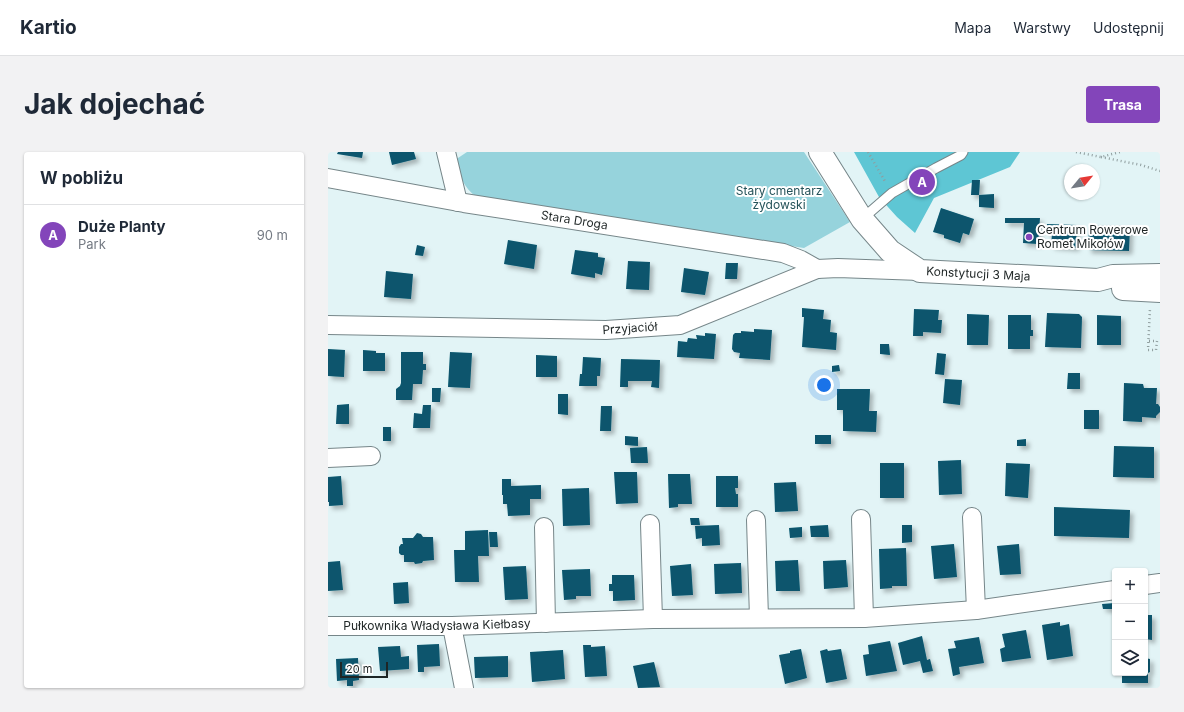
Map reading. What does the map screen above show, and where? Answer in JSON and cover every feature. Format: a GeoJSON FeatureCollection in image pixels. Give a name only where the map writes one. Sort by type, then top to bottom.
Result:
{"type":"FeatureCollection","features":[{"type":"Feature","properties":{"kind":"street"},"geometry":{"type":"LineString","coordinates":[[446,152],[458,202]]}},
{"type":"Feature","properties":{"kind":"street","name":"Konstytucji 3 Maja"},"geometry":{"type":"LineString","coordinates":[[820,152],[862,219],[890,251],[920,271],[1098,280],[1113,276],[1160,275]]}},
{"type":"Feature","properties":{"kind":"street","name":"Stara Droga"},"geometry":{"type":"LineString","coordinates":[[328,178],[458,202],[783,252],[817,269]]}},
{"type":"Feature","properties":{"kind":"street","name":"Przyjaciół"},"geometry":{"type":"LineString","coordinates":[[328,325],[606,330],[680,325],[817,269],[838,268],[920,271]]}},
{"type":"Feature","properties":{"kind":"street","name":"Konstytucji 3 Maja"},"geometry":{"type":"LineString","coordinates":[[1098,280],[1116,289],[1155,299]]}},
{"type":"Feature","properties":{"kind":"street"},"geometry":{"type":"LineString","coordinates":[[328,458],[371,456]]}},
{"type":"Feature","properties":{"kind":"street"},"geometry":{"type":"LineString","coordinates":[[972,517],[976,610]]}},
{"type":"Feature","properties":{"kind":"street"},"geometry":{"type":"LineString","coordinates":[[861,519],[864,618]]}},
{"type":"Feature","properties":{"kind":"street"},"geometry":{"type":"LineString","coordinates":[[756,520],[759,618]]}},
{"type":"Feature","properties":{"kind":"street"},"geometry":{"type":"LineString","coordinates":[[650,524],[653,619]]}},
{"type":"Feature","properties":{"kind":"street","name":"Pułkownika Władysława Kiełbasy"},"geometry":{"type":"LineString","coordinates":[[544,527],[546,623]]}},
{"type":"Feature","properties":{"kind":"street"},"geometry":{"type":"LineString","coordinates":[[1148,585],[1160,583]]}},
{"type":"Feature","properties":{"kind":"street","name":"Pułkownika Władysława Kiełbasy"},"geometry":{"type":"LineString","coordinates":[[328,626],[452,626],[653,619],[864,618],[976,610],[1112,590]]}},
{"type":"Feature","properties":{"kind":"street"},"geometry":{"type":"LineString","coordinates":[[452,626],[464,688]]}},
{"type":"Feature","properties":{"kind":"lane"},"geometry":{"type":"LineString","coordinates":[[862,219],[892,193],[961,155],[963,152]]}},
{"type":"Feature","properties":{"kind":"path"},"geometry":{"type":"LineString","coordinates":[[868,152],[892,193]]}},
{"type":"Feature","properties":{"kind":"path"},"geometry":{"type":"LineString","coordinates":[[1076,152],[1141,165],[1160,171]]}},
{"type":"Feature","properties":{"kind":"path"},"geometry":{"type":"LineString","coordinates":[[1101,157],[1120,152]]}},
{"type":"Feature","properties":{"kind":"path"},"geometry":{"type":"LineString","coordinates":[[1149,341],[1157,341],[1156,350],[1148,350],[1149,341],[1155,299]]}},
{"type":"Feature","properties":{"kind":"green space","name":"Stary cmentarz żydowski"},"geometry":{"type":"Polygon","coordinates":[[[467,152],[804,152],[850,222],[804,248],[477,197],[468,190],[465,185],[460,176],[455,160],[467,152]]]}},
{"type":"Feature","properties":{"kind":"shaded area"},"geometry":{"type":"Polygon","coordinates":[[[854,152],[1020,152],[1010,167],[934,198],[915,233],[897,217],[879,197],[854,152]]]}},
{"type":"Feature","properties":{"kind":"building"},"geometry":{"type":"Polygon","coordinates":[[[338,152],[363,152],[362,158],[337,154],[338,152]]]}},
{"type":"Feature","properties":{"kind":"building"},"geometry":{"type":"Polygon","coordinates":[[[389,152],[414,152],[416,159],[392,165],[389,152]]]}},
{"type":"Feature","properties":{"kind":"building"},"geometry":{"type":"Polygon","coordinates":[[[972,180],[980,180],[979,195],[971,195],[972,180]]]}},
{"type":"Feature","properties":{"kind":"building"},"geometry":{"type":"Polygon","coordinates":[[[994,194],[994,208],[979,207],[979,195],[994,194]]]}},
{"type":"Feature","properties":{"kind":"building"},"geometry":{"type":"Polygon","coordinates":[[[941,208],[974,219],[969,235],[963,233],[960,243],[944,238],[944,235],[933,232],[941,208]]]}},
{"type":"Feature","properties":{"kind":"building"},"geometry":{"type":"Polygon","coordinates":[[[1005,218],[1040,218],[1038,244],[1023,243],[1024,223],[1005,223],[1005,218]]]}},
{"type":"Feature","properties":{"kind":"building"},"geometry":{"type":"Polygon","coordinates":[[[1047,224],[1077,225],[1076,248],[1051,246],[1052,234],[1047,234],[1047,224]]]}},
{"type":"Feature","properties":{"kind":"building"},"geometry":{"type":"Polygon","coordinates":[[[1089,225],[1130,226],[1129,251],[1088,250],[1089,225]]]}},
{"type":"Feature","properties":{"kind":"building"},"geometry":{"type":"Polygon","coordinates":[[[508,240],[537,245],[534,269],[504,264],[508,240]]]}},
{"type":"Feature","properties":{"kind":"building"},"geometry":{"type":"Polygon","coordinates":[[[417,245],[425,247],[423,256],[415,255],[417,245]]]}},
{"type":"Feature","properties":{"kind":"building"},"geometry":{"type":"Polygon","coordinates":[[[575,250],[598,253],[598,257],[605,258],[602,275],[595,273],[595,278],[571,274],[575,250]]]}},
{"type":"Feature","properties":{"kind":"building"},"geometry":{"type":"Polygon","coordinates":[[[628,261],[650,262],[649,290],[626,289],[628,261]]]}},
{"type":"Feature","properties":{"kind":"building"},"geometry":{"type":"Polygon","coordinates":[[[726,263],[738,263],[737,279],[725,279],[726,263]]]}},
{"type":"Feature","properties":{"kind":"building"},"geometry":{"type":"Polygon","coordinates":[[[684,268],[709,272],[705,295],[681,292],[684,268]]]}},
{"type":"Feature","properties":{"kind":"building"},"geometry":{"type":"Polygon","coordinates":[[[386,271],[413,274],[411,299],[384,297],[386,271]]]}},
{"type":"Feature","properties":{"kind":"building"},"geometry":{"type":"Polygon","coordinates":[[[802,308],[824,310],[823,319],[831,320],[830,332],[837,333],[836,350],[802,347],[804,317],[802,317],[802,308]]]}},
{"type":"Feature","properties":{"kind":"building"},"geometry":{"type":"Polygon","coordinates":[[[914,309],[939,310],[938,320],[942,320],[941,333],[923,332],[923,336],[913,336],[914,309]]]}},
{"type":"Feature","properties":{"kind":"building"},"geometry":{"type":"Polygon","coordinates":[[[1047,313],[1079,314],[1082,317],[1081,348],[1045,347],[1047,313]]]}},
{"type":"Feature","properties":{"kind":"building"},"geometry":{"type":"Polygon","coordinates":[[[967,314],[989,315],[988,345],[967,345],[967,314]]]}},
{"type":"Feature","properties":{"kind":"building"},"geometry":{"type":"Polygon","coordinates":[[[1008,315],[1031,315],[1031,330],[1033,330],[1033,336],[1030,336],[1030,349],[1008,349],[1008,315]]]}},
{"type":"Feature","properties":{"kind":"building"},"geometry":{"type":"Polygon","coordinates":[[[1097,315],[1121,316],[1121,345],[1097,345],[1097,315]]]}},
{"type":"Feature","properties":{"kind":"building"},"geometry":{"type":"Polygon","coordinates":[[[754,329],[772,330],[770,360],[739,358],[740,353],[734,352],[732,349],[733,335],[735,333],[741,333],[741,331],[754,332],[754,329]]]}},
{"type":"Feature","properties":{"kind":"building"},"geometry":{"type":"Polygon","coordinates":[[[705,333],[716,334],[714,359],[677,357],[678,341],[687,342],[688,338],[697,339],[696,335],[705,336],[705,333]]]}},
{"type":"Feature","properties":{"kind":"building"},"geometry":{"type":"Polygon","coordinates":[[[880,344],[889,344],[890,355],[880,354],[880,344]]]}},
{"type":"Feature","properties":{"kind":"building"},"geometry":{"type":"Polygon","coordinates":[[[328,349],[345,350],[344,377],[328,376],[328,349]]]}},
{"type":"Feature","properties":{"kind":"building"},"geometry":{"type":"Polygon","coordinates":[[[363,350],[376,351],[376,353],[385,353],[385,371],[363,371],[363,350]]]}},
{"type":"Feature","properties":{"kind":"building"},"geometry":{"type":"Polygon","coordinates":[[[401,352],[423,352],[423,364],[426,364],[426,370],[423,370],[422,384],[413,384],[412,400],[396,400],[396,389],[401,383],[401,352]]]}},
{"type":"Feature","properties":{"kind":"building"},"geometry":{"type":"Polygon","coordinates":[[[450,352],[472,353],[470,388],[448,387],[450,352]]]}},
{"type":"Feature","properties":{"kind":"building"},"geometry":{"type":"Polygon","coordinates":[[[937,353],[946,354],[944,375],[935,374],[937,353]]]}},
{"type":"Feature","properties":{"kind":"building"},"geometry":{"type":"Polygon","coordinates":[[[536,355],[557,356],[557,377],[536,377],[536,355]]]}},
{"type":"Feature","properties":{"kind":"building"},"geometry":{"type":"Polygon","coordinates":[[[583,357],[601,358],[600,376],[597,376],[597,386],[579,386],[580,374],[582,374],[583,357]]]}},
{"type":"Feature","properties":{"kind":"building"},"geometry":{"type":"Polygon","coordinates":[[[621,359],[660,360],[659,388],[651,387],[652,381],[628,381],[628,387],[620,387],[621,359]]]}},
{"type":"Feature","properties":{"kind":"building"},"geometry":{"type":"Polygon","coordinates":[[[839,365],[840,371],[832,372],[832,366],[839,365]]]}},
{"type":"Feature","properties":{"kind":"building"},"geometry":{"type":"Polygon","coordinates":[[[1068,373],[1080,373],[1080,389],[1067,389],[1068,373]]]}},
{"type":"Feature","properties":{"kind":"building"},"geometry":{"type":"Polygon","coordinates":[[[945,379],[962,380],[960,405],[943,403],[945,379]]]}},
{"type":"Feature","properties":{"kind":"building"},"geometry":{"type":"Polygon","coordinates":[[[1124,383],[1143,384],[1144,388],[1157,388],[1156,404],[1160,407],[1160,412],[1156,418],[1142,417],[1142,422],[1123,421],[1124,383]]]}},
{"type":"Feature","properties":{"kind":"building"},"geometry":{"type":"Polygon","coordinates":[[[432,388],[441,388],[440,402],[432,402],[432,388]]]}},
{"type":"Feature","properties":{"kind":"building"},"geometry":{"type":"Polygon","coordinates":[[[837,389],[870,389],[869,411],[877,411],[876,432],[843,431],[843,410],[837,410],[837,389]]]}},
{"type":"Feature","properties":{"kind":"building"},"geometry":{"type":"Polygon","coordinates":[[[558,394],[568,394],[568,415],[558,414],[558,394]]]}},
{"type":"Feature","properties":{"kind":"building"},"geometry":{"type":"Polygon","coordinates":[[[349,404],[349,424],[336,424],[337,405],[349,404]]]}},
{"type":"Feature","properties":{"kind":"building"},"geometry":{"type":"Polygon","coordinates":[[[423,405],[431,405],[430,428],[413,428],[414,413],[422,414],[423,405]]]}},
{"type":"Feature","properties":{"kind":"building"},"geometry":{"type":"Polygon","coordinates":[[[601,406],[612,406],[611,431],[600,431],[601,406]]]}},
{"type":"Feature","properties":{"kind":"building"},"geometry":{"type":"Polygon","coordinates":[[[1084,410],[1099,410],[1099,429],[1084,429],[1084,410]]]}},
{"type":"Feature","properties":{"kind":"building"},"geometry":{"type":"Polygon","coordinates":[[[383,427],[391,427],[391,441],[383,441],[383,427]]]}},
{"type":"Feature","properties":{"kind":"building"},"geometry":{"type":"Polygon","coordinates":[[[815,435],[831,435],[831,444],[815,444],[815,435]]]}},
{"type":"Feature","properties":{"kind":"building"},"geometry":{"type":"Polygon","coordinates":[[[625,436],[638,437],[638,446],[625,445],[625,436]]]}},
{"type":"Feature","properties":{"kind":"building"},"geometry":{"type":"Polygon","coordinates":[[[1026,439],[1026,446],[1017,446],[1017,440],[1026,439]]]}},
{"type":"Feature","properties":{"kind":"building"},"geometry":{"type":"Polygon","coordinates":[[[1114,446],[1154,447],[1154,478],[1113,477],[1114,446]]]}},
{"type":"Feature","properties":{"kind":"building"},"geometry":{"type":"Polygon","coordinates":[[[647,447],[648,463],[631,463],[630,448],[647,447]]]}},
{"type":"Feature","properties":{"kind":"building"},"geometry":{"type":"Polygon","coordinates":[[[961,460],[962,494],[939,495],[938,461],[961,460]]]}},
{"type":"Feature","properties":{"kind":"building"},"geometry":{"type":"Polygon","coordinates":[[[880,463],[904,463],[904,498],[880,498],[880,463]]]}},
{"type":"Feature","properties":{"kind":"building"},"geometry":{"type":"Polygon","coordinates":[[[1006,463],[1030,464],[1028,498],[1005,496],[1006,463]]]}},
{"type":"Feature","properties":{"kind":"building"},"geometry":{"type":"Polygon","coordinates":[[[614,472],[637,472],[638,503],[616,504],[614,472]]]}},
{"type":"Feature","properties":{"kind":"building"},"geometry":{"type":"Polygon","coordinates":[[[668,474],[690,474],[692,504],[678,504],[678,507],[669,508],[668,474]]]}},
{"type":"Feature","properties":{"kind":"building"},"geometry":{"type":"Polygon","coordinates":[[[341,476],[343,505],[329,506],[328,477],[341,476]]]}},
{"type":"Feature","properties":{"kind":"building"},"geometry":{"type":"Polygon","coordinates":[[[716,476],[738,476],[738,488],[735,488],[736,494],[738,494],[738,507],[716,507],[716,476]]]}},
{"type":"Feature","properties":{"kind":"building"},"geometry":{"type":"Polygon","coordinates":[[[502,479],[511,479],[511,486],[541,485],[541,499],[530,499],[530,515],[508,516],[507,504],[503,504],[502,479]]]}},
{"type":"Feature","properties":{"kind":"building"},"geometry":{"type":"Polygon","coordinates":[[[796,482],[798,511],[775,512],[774,483],[796,482]]]}},
{"type":"Feature","properties":{"kind":"building"},"geometry":{"type":"Polygon","coordinates":[[[589,488],[590,525],[563,526],[562,489],[589,488]]]}},
{"type":"Feature","properties":{"kind":"building"},"geometry":{"type":"Polygon","coordinates":[[[1054,507],[1130,510],[1129,538],[1054,536],[1054,507]]]}},
{"type":"Feature","properties":{"kind":"building"},"geometry":{"type":"Polygon","coordinates":[[[690,518],[699,518],[700,525],[691,525],[690,518]]]}},
{"type":"Feature","properties":{"kind":"building"},"geometry":{"type":"Polygon","coordinates":[[[719,525],[720,545],[702,546],[702,538],[696,539],[695,526],[719,525]]]}},
{"type":"Feature","properties":{"kind":"building"},"geometry":{"type":"Polygon","coordinates":[[[828,525],[829,537],[811,537],[810,526],[828,525]]]}},
{"type":"Feature","properties":{"kind":"building"},"geometry":{"type":"Polygon","coordinates":[[[902,525],[912,525],[912,542],[902,543],[902,525]]]}},
{"type":"Feature","properties":{"kind":"building"},"geometry":{"type":"Polygon","coordinates":[[[802,527],[802,537],[790,538],[789,528],[802,527]]]}},
{"type":"Feature","properties":{"kind":"building"},"geometry":{"type":"Polygon","coordinates":[[[488,530],[489,556],[478,556],[479,582],[455,582],[454,550],[465,550],[465,531],[488,530]]]}},
{"type":"Feature","properties":{"kind":"building"},"geometry":{"type":"Polygon","coordinates":[[[489,532],[497,532],[498,547],[490,547],[489,532]]]}},
{"type":"Feature","properties":{"kind":"building"},"geometry":{"type":"Polygon","coordinates":[[[417,533],[421,534],[423,537],[433,537],[434,560],[423,561],[422,563],[415,564],[414,562],[404,562],[404,555],[399,553],[399,547],[403,544],[402,538],[413,538],[417,533]]]}},
{"type":"Feature","properties":{"kind":"building"},"geometry":{"type":"Polygon","coordinates":[[[954,544],[957,577],[934,579],[931,546],[954,544]]]}},
{"type":"Feature","properties":{"kind":"building"},"geometry":{"type":"Polygon","coordinates":[[[1019,544],[1021,574],[1000,575],[997,546],[1019,544]]]}},
{"type":"Feature","properties":{"kind":"building"},"geometry":{"type":"Polygon","coordinates":[[[906,548],[907,586],[892,586],[892,588],[880,589],[879,549],[906,548]]]}},
{"type":"Feature","properties":{"kind":"building"},"geometry":{"type":"Polygon","coordinates":[[[798,560],[800,591],[776,591],[775,561],[798,560]]]}},
{"type":"Feature","properties":{"kind":"building"},"geometry":{"type":"Polygon","coordinates":[[[846,560],[848,587],[824,589],[823,561],[846,560]]]}},
{"type":"Feature","properties":{"kind":"building"},"geometry":{"type":"Polygon","coordinates":[[[340,561],[343,590],[328,591],[328,562],[340,561]]]}},
{"type":"Feature","properties":{"kind":"building"},"geometry":{"type":"Polygon","coordinates":[[[741,563],[742,593],[715,594],[714,564],[741,563]]]}},
{"type":"Feature","properties":{"kind":"building"},"geometry":{"type":"Polygon","coordinates":[[[691,564],[693,595],[672,596],[670,566],[691,564]]]}},
{"type":"Feature","properties":{"kind":"building"},"geometry":{"type":"Polygon","coordinates":[[[526,566],[528,599],[505,600],[503,567],[526,566]]]}},
{"type":"Feature","properties":{"kind":"building"},"geometry":{"type":"Polygon","coordinates":[[[590,569],[591,596],[576,596],[576,599],[564,600],[562,570],[590,569]]]}},
{"type":"Feature","properties":{"kind":"building"},"geometry":{"type":"Polygon","coordinates":[[[612,575],[634,575],[635,600],[613,601],[613,591],[609,591],[609,584],[612,584],[612,575]]]}},
{"type":"Feature","properties":{"kind":"building"},"geometry":{"type":"Polygon","coordinates":[[[408,582],[409,603],[394,604],[393,583],[408,582]]]}},
{"type":"Feature","properties":{"kind":"building"},"geometry":{"type":"Polygon","coordinates":[[[1112,603],[1112,609],[1103,609],[1102,604],[1112,603]]]}},
{"type":"Feature","properties":{"kind":"building"},"geometry":{"type":"Polygon","coordinates":[[[1148,615],[1152,615],[1152,640],[1148,639],[1148,615]]]}},
{"type":"Feature","properties":{"kind":"building"},"geometry":{"type":"Polygon","coordinates":[[[1060,622],[1060,626],[1069,624],[1073,656],[1047,660],[1042,625],[1060,622]]]}},
{"type":"Feature","properties":{"kind":"building"},"geometry":{"type":"Polygon","coordinates":[[[1026,630],[1031,658],[1002,662],[1000,649],[1005,647],[1002,634],[1026,630]]]}},
{"type":"Feature","properties":{"kind":"building"},"geometry":{"type":"Polygon","coordinates":[[[922,636],[927,660],[930,659],[933,671],[923,673],[920,661],[903,665],[898,643],[922,636]]]}},
{"type":"Feature","properties":{"kind":"building"},"geometry":{"type":"Polygon","coordinates":[[[979,637],[984,663],[959,667],[960,674],[953,676],[948,649],[956,648],[954,641],[979,637]]]}},
{"type":"Feature","properties":{"kind":"building"},"geometry":{"type":"Polygon","coordinates":[[[890,641],[897,671],[866,676],[863,655],[869,654],[868,645],[890,641]]]}},
{"type":"Feature","properties":{"kind":"building"},"geometry":{"type":"Polygon","coordinates":[[[439,644],[440,666],[424,667],[424,672],[418,672],[417,645],[439,644]]]}},
{"type":"Feature","properties":{"kind":"building"},"geometry":{"type":"Polygon","coordinates":[[[583,645],[591,645],[591,647],[605,646],[607,676],[585,677],[583,645]]]}},
{"type":"Feature","properties":{"kind":"building"},"geometry":{"type":"Polygon","coordinates":[[[400,646],[401,657],[409,656],[409,669],[380,671],[378,647],[400,646]]]}},
{"type":"Feature","properties":{"kind":"building"},"geometry":{"type":"Polygon","coordinates":[[[801,649],[807,678],[785,684],[779,655],[801,649]]]}},
{"type":"Feature","properties":{"kind":"building"},"geometry":{"type":"Polygon","coordinates":[[[827,649],[828,651],[841,649],[847,679],[826,683],[820,651],[827,649]]]}},
{"type":"Feature","properties":{"kind":"building"},"geometry":{"type":"Polygon","coordinates":[[[563,650],[565,679],[532,682],[530,652],[563,650]]]}},
{"type":"Feature","properties":{"kind":"building"},"geometry":{"type":"Polygon","coordinates":[[[508,656],[508,677],[475,678],[474,657],[508,656]]]}},
{"type":"Feature","properties":{"kind":"building"},"geometry":{"type":"Polygon","coordinates":[[[358,658],[359,680],[353,681],[353,686],[347,686],[347,680],[337,681],[336,659],[358,658]]]}},
{"type":"Feature","properties":{"kind":"building"},"geometry":{"type":"Polygon","coordinates":[[[1148,659],[1150,659],[1150,672],[1148,673],[1148,659]]]}},
{"type":"Feature","properties":{"kind":"building"},"geometry":{"type":"Polygon","coordinates":[[[654,662],[660,687],[638,688],[633,666],[654,662]]]}},
{"type":"Feature","properties":{"kind":"building"},"geometry":{"type":"Polygon","coordinates":[[[1122,676],[1148,676],[1148,683],[1122,683],[1122,676]]]}},
{"type":"Feature","properties":{"kind":"place","name":"Duże Planty"},"geometry":{"type":"Point","coordinates":[922,182]}},
{"type":"Feature","properties":{"kind":"place","name":"Centrum Rowerowe Romet Mikołów"},"geometry":{"type":"Point","coordinates":[1029,237]}}]}
